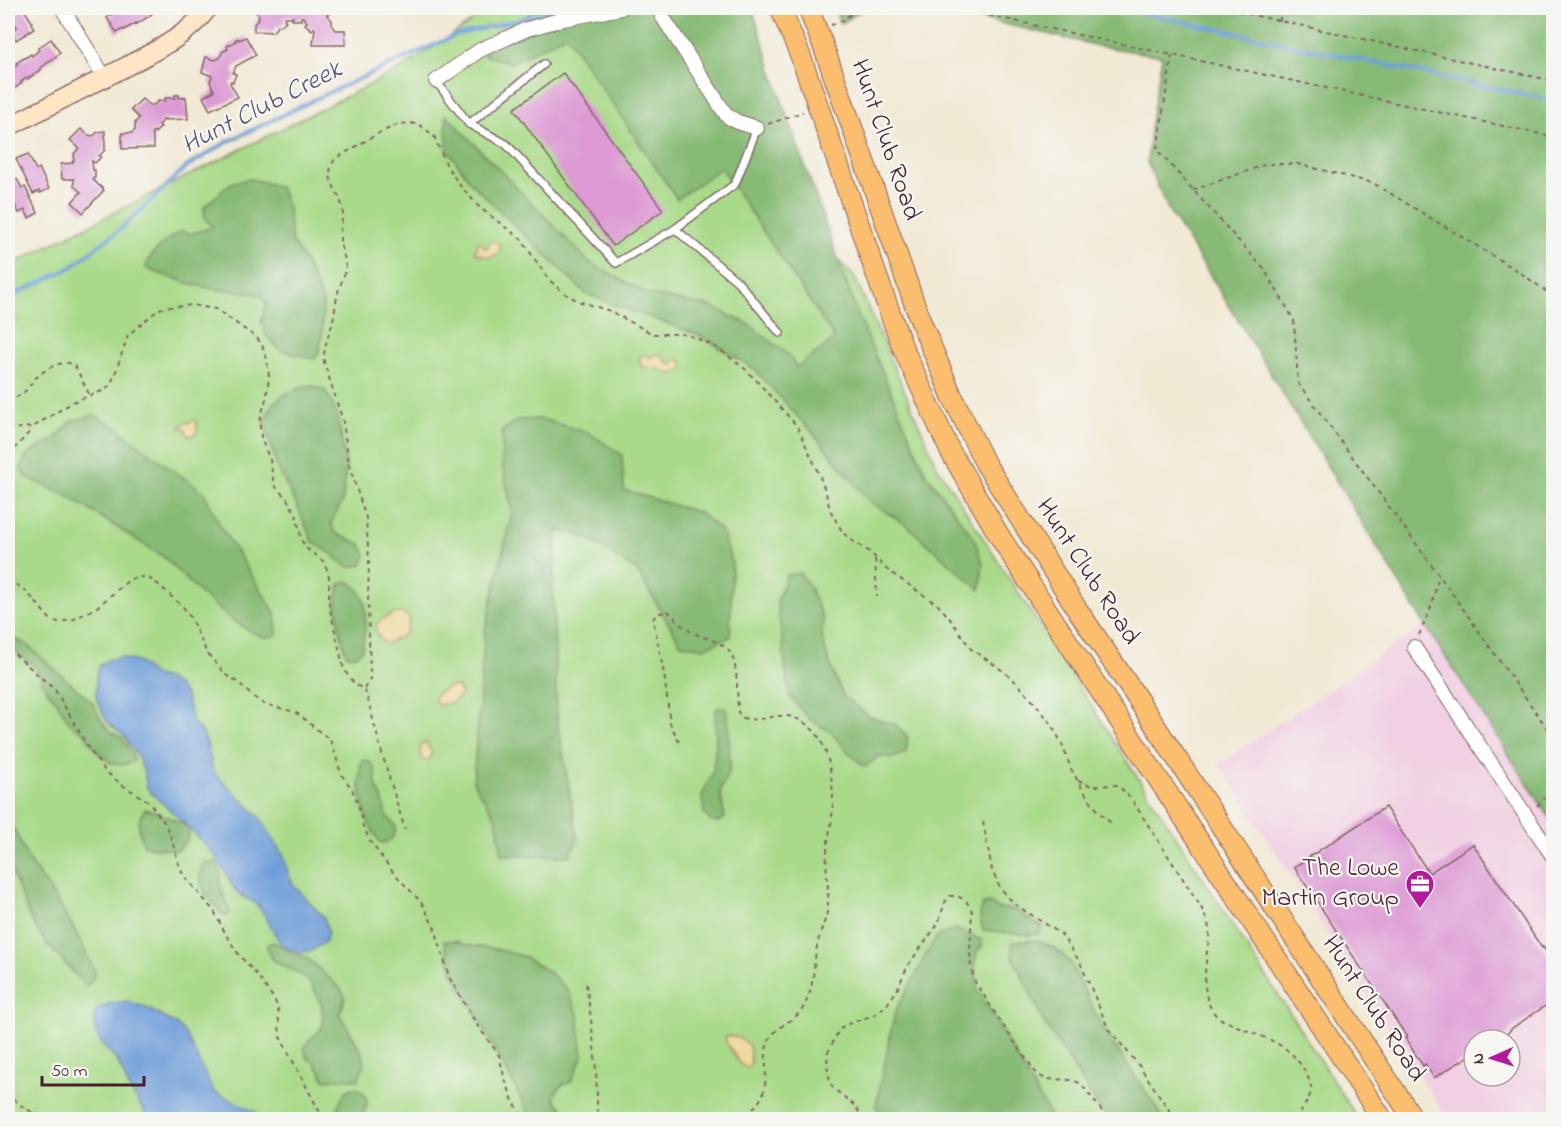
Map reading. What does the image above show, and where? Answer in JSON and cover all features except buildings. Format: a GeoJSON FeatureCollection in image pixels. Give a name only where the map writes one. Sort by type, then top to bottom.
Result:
{"type":"FeatureCollection","features":[{"type":"Feature","properties":{"kind":"main road","name":"Hunt Club Road"},"geometry":{"type":"LineString","coordinates":[[780,8],[801,57],[902,346],[955,460],[1000,537],[1056,624],[1383,1119]]}},
{"type":"Feature","properties":{"kind":"main road","name":"Hunt Club Road"},"geometry":{"type":"LineString","coordinates":[[808,8],[921,322],[952,396],[985,463],[1077,609],[1414,1119]]}},
{"type":"Feature","properties":{"kind":"street"},"geometry":{"type":"LineString","coordinates":[[62,8],[105,78]]}},
{"type":"Feature","properties":{"kind":"street"},"geometry":{"type":"LineString","coordinates":[[8,127],[175,40],[201,18],[208,8]]}},
{"type":"Feature","properties":{"kind":"street"},"geometry":{"type":"LineString","coordinates":[[436,81],[480,50],[527,28],[621,8]]}},
{"type":"Feature","properties":{"kind":"street"},"geometry":{"type":"LineString","coordinates":[[659,8],[727,116],[757,128]]}},
{"type":"Feature","properties":{"kind":"street"},"geometry":{"type":"LineString","coordinates":[[1414,647],[1554,858]]}},
{"type":"Feature","properties":{"kind":"lane"},"geometry":{"type":"LineString","coordinates":[[469,123],[544,64]]}},
{"type":"Feature","properties":{"kind":"lane"},"geometry":{"type":"LineString","coordinates":[[436,81],[469,123],[506,144],[616,264],[675,229],[735,184],[757,128]]}},
{"type":"Feature","properties":{"kind":"lane"},"geometry":{"type":"LineString","coordinates":[[675,229],[738,282],[780,333]]}},
{"type":"Feature","properties":{"kind":"path"},"geometry":{"type":"LineString","coordinates":[[817,30],[838,23],[860,8]]}},
{"type":"Feature","properties":{"kind":"path"},"geometry":{"type":"LineString","coordinates":[[954,8],[1554,137]]}},
{"type":"Feature","properties":{"kind":"path"},"geometry":{"type":"LineString","coordinates":[[1221,8],[1554,81]]}},
{"type":"Feature","properties":{"kind":"path"},"geometry":{"type":"LineString","coordinates":[[1280,8],[1280,21]]}},
{"type":"Feature","properties":{"kind":"path"},"geometry":{"type":"LineString","coordinates":[[1172,55],[1157,150],[1264,269],[1294,320],[1298,383],[1439,575],[1554,738]]}},
{"type":"Feature","properties":{"kind":"path"},"geometry":{"type":"LineString","coordinates":[[757,128],[803,112]]}},
{"type":"Feature","properties":{"kind":"path"},"geometry":{"type":"LineString","coordinates":[[364,689],[370,680],[369,560],[366,518],[349,465],[343,421],[323,353],[346,264],[340,239],[342,207],[329,172],[335,159],[377,134],[399,124],[416,124],[434,136],[447,166],[458,183],[480,208],[521,239],[549,280],[567,295],[610,311],[653,333],[691,336],[714,346],[744,368],[796,426],[819,474],[830,510],[843,533],[870,552],[886,569],[938,605],[971,649],[998,667],[1032,699],[1052,725],[1078,781],[1098,811],[1112,824]]}},
{"type":"Feature","properties":{"kind":"path"},"geometry":{"type":"LineString","coordinates":[[1193,190],[1267,164],[1298,164],[1372,183],[1518,271],[1554,297]]}},
{"type":"Feature","properties":{"kind":"path"},"geometry":{"type":"LineString","coordinates":[[8,456],[33,427],[73,402],[109,386],[128,335],[159,309],[192,305],[216,309],[257,338],[267,359],[269,377],[260,420],[260,431],[270,460],[274,485],[287,499],[296,514],[302,541],[306,548],[323,561],[327,568],[329,605],[343,666],[349,678],[364,689],[405,831]]}},
{"type":"Feature","properties":{"kind":"path"},"geometry":{"type":"LineString","coordinates":[[8,402],[24,392],[38,376],[67,362],[75,366],[90,396]]}},
{"type":"Feature","properties":{"kind":"path"},"geometry":{"type":"LineString","coordinates":[[8,429],[33,427]]}},
{"type":"Feature","properties":{"kind":"path"},"geometry":{"type":"LineString","coordinates":[[875,559],[877,597]]}},
{"type":"Feature","properties":{"kind":"path"},"geometry":{"type":"LineString","coordinates":[[1414,647],[1431,607],[1439,575]]}},
{"type":"Feature","properties":{"kind":"path"},"geometry":{"type":"LineString","coordinates":[[8,580],[28,593],[43,611],[57,622],[72,620],[96,608],[129,580],[147,577],[184,608],[207,653],[226,675],[264,704],[298,714],[330,740],[341,774],[352,789],[370,841],[392,871],[421,902],[436,931],[449,977],[477,1025],[499,1055],[513,1101],[525,1119]]}},
{"type":"Feature","properties":{"kind":"path"},"geometry":{"type":"LineString","coordinates":[[679,742],[670,723],[664,673],[653,619],[668,611],[686,629],[719,643],[732,654],[735,664],[738,712],[741,717],[754,719],[784,715],[800,720],[818,736],[832,779],[832,818],[826,873],[829,891],[828,906],[818,942],[813,981],[801,1011],[774,1033],[768,1042],[762,1098],[741,1119]]}},
{"type":"Feature","properties":{"kind":"path"},"geometry":{"type":"LineString","coordinates":[[8,648],[55,690],[91,752],[106,772],[149,802],[164,822],[184,876],[214,911],[226,936],[274,999],[278,1008],[280,1037],[324,1119]]}},
{"type":"Feature","properties":{"kind":"path"},"geometry":{"type":"LineString","coordinates":[[1078,781],[1092,786],[1118,785],[1143,816],[1201,907],[1206,919],[1209,929],[1205,979],[1206,998],[1210,1007],[1216,1016],[1223,1020],[1277,1042],[1296,1058],[1309,1078],[1310,1095],[1298,1119]]}},
{"type":"Feature","properties":{"kind":"path"},"geometry":{"type":"LineString","coordinates":[[1526,816],[1554,789]]}},
{"type":"Feature","properties":{"kind":"path"},"geometry":{"type":"LineString","coordinates":[[983,822],[992,870],[998,884],[1016,905],[1061,934],[1080,962],[1108,1028],[1140,1067],[1176,1119]]}},
{"type":"Feature","properties":{"kind":"path"},"geometry":{"type":"LineString","coordinates":[[864,1119],[855,1106],[832,1088],[827,1065],[828,1052],[843,1026],[874,1015],[886,1006],[897,990],[908,965],[938,924],[945,902],[950,896],[965,900],[972,911],[970,951],[975,982],[1037,1074],[1046,1079],[1078,1081],[1108,1119]]}},
{"type":"Feature","properties":{"kind":"path"},"geometry":{"type":"LineString","coordinates":[[586,984],[593,1032],[597,1119]]}},
{"type":"Feature","properties":{"kind":"path"},"geometry":{"type":"LineString","coordinates":[[8,1092],[14,1101],[26,1110],[54,1119]]}},
{"type":"Feature","properties":{"kind":"shaded area"},"geometry":{"type":"Polygon","coordinates":[[[1425,625],[1553,823],[1553,1119],[1447,1119],[1219,764],[1425,625]]]}},
{"type":"Feature","properties":{"kind":"green space"},"geometry":{"type":"Polygon","coordinates":[[[492,8],[650,8],[747,163],[855,278],[938,468],[1358,1119],[8,1120],[8,266],[399,70],[492,8]]]}},
{"type":"Feature","properties":{"kind":"green space"},"geometry":{"type":"Polygon","coordinates":[[[535,8],[752,8],[784,107],[856,310],[926,474],[974,538],[983,564],[980,590],[905,524],[869,501],[812,432],[753,368],[701,336],[586,294],[472,184],[447,149],[446,115],[589,262],[647,294],[710,306],[750,325],[788,355],[797,367],[835,339],[721,168],[677,199],[566,35],[511,63],[483,55],[535,8]]]}},
{"type":"Feature","properties":{"kind":"green space"},"geometry":{"type":"Polygon","coordinates":[[[834,8],[865,8],[841,24],[834,8]]]}},
{"type":"Feature","properties":{"kind":"green space"},"geometry":{"type":"Polygon","coordinates":[[[935,8],[1553,8],[1553,823],[1425,625],[1169,211],[1147,163],[1150,128],[1162,56],[1099,46],[935,8]]]}},
{"type":"Feature","properties":{"kind":"green space"},"geometry":{"type":"Polygon","coordinates":[[[250,179],[281,188],[288,209],[292,242],[306,263],[323,302],[322,337],[318,355],[313,359],[280,350],[266,335],[261,321],[267,304],[260,295],[216,290],[184,282],[146,267],[155,251],[181,231],[190,234],[213,227],[205,219],[204,207],[231,183],[250,179]]]}},
{"type":"Feature","properties":{"kind":"green space"},"geometry":{"type":"Polygon","coordinates":[[[308,385],[325,390],[337,413],[346,465],[343,500],[331,523],[335,533],[361,544],[366,555],[362,565],[349,567],[312,541],[277,467],[264,421],[273,403],[286,394],[308,385]]]}},
{"type":"Feature","properties":{"kind":"green space"},"geometry":{"type":"Polygon","coordinates":[[[94,415],[113,425],[204,492],[221,527],[276,614],[277,635],[265,638],[232,620],[202,595],[165,558],[71,498],[24,476],[21,468],[25,458],[32,451],[54,439],[72,421],[94,415]]]}},
{"type":"Feature","properties":{"kind":"green space"},"geometry":{"type":"Polygon","coordinates":[[[542,419],[589,433],[622,455],[624,490],[700,513],[722,532],[732,563],[730,637],[704,648],[681,644],[637,571],[587,538],[557,530],[553,591],[557,719],[578,840],[569,856],[502,855],[496,818],[473,782],[485,630],[512,512],[502,464],[502,431],[517,420],[542,419]]]}},
{"type":"Feature","properties":{"kind":"green space"},"geometry":{"type":"Polygon","coordinates":[[[800,573],[809,586],[823,619],[822,637],[843,696],[870,717],[896,725],[908,737],[906,753],[892,758],[879,756],[865,767],[831,732],[810,720],[789,695],[777,600],[787,575],[800,573]]]}},
{"type":"Feature","properties":{"kind":"green space"},"geometry":{"type":"Polygon","coordinates":[[[346,581],[361,593],[366,611],[362,650],[354,656],[346,655],[336,600],[340,584],[346,581]]]}},
{"type":"Feature","properties":{"kind":"green space"},"geometry":{"type":"Polygon","coordinates":[[[13,638],[27,645],[93,703],[101,720],[111,732],[121,737],[132,753],[134,761],[123,765],[111,763],[100,755],[83,732],[70,724],[46,689],[36,668],[12,649],[8,642],[13,638]]]}},
{"type":"Feature","properties":{"kind":"green space"},"geometry":{"type":"Polygon","coordinates":[[[719,707],[726,709],[730,770],[720,791],[725,818],[718,822],[710,821],[704,813],[702,796],[713,772],[716,745],[715,711],[719,707]]]}},
{"type":"Feature","properties":{"kind":"green space"},"geometry":{"type":"Polygon","coordinates":[[[361,761],[371,763],[376,772],[376,785],[386,815],[396,827],[392,838],[381,843],[369,823],[361,793],[361,761]]]}},
{"type":"Feature","properties":{"kind":"green space"},"geometry":{"type":"Polygon","coordinates":[[[145,809],[182,823],[189,830],[183,846],[178,850],[144,845],[139,827],[140,818],[145,809]]]}},
{"type":"Feature","properties":{"kind":"green space"},"geometry":{"type":"Polygon","coordinates":[[[8,817],[30,862],[76,932],[95,972],[92,981],[86,986],[45,942],[30,918],[8,863],[8,817]]]}},
{"type":"Feature","properties":{"kind":"green space"},"geometry":{"type":"Polygon","coordinates":[[[216,862],[221,875],[221,890],[229,907],[230,912],[227,916],[221,913],[209,899],[200,879],[203,863],[216,862]]]}},
{"type":"Feature","properties":{"kind":"green space"},"geometry":{"type":"Polygon","coordinates":[[[990,903],[997,908],[1016,910],[1043,927],[1038,934],[1031,935],[983,930],[981,910],[983,904],[990,903]]]}},
{"type":"Feature","properties":{"kind":"green space"},"geometry":{"type":"Polygon","coordinates":[[[955,929],[982,940],[982,947],[977,950],[975,963],[977,988],[1052,1119],[883,1119],[876,1105],[895,1012],[936,937],[955,929]]]}},
{"type":"Feature","properties":{"kind":"green space"},"geometry":{"type":"Polygon","coordinates":[[[1037,940],[1055,948],[1071,963],[1102,1027],[1164,1119],[1109,1119],[1101,1110],[1045,1024],[1012,955],[1012,942],[1037,940]]]}},
{"type":"Feature","properties":{"kind":"green space"},"geometry":{"type":"Polygon","coordinates":[[[444,941],[456,941],[525,957],[549,972],[568,990],[578,1015],[583,1055],[571,1082],[562,1085],[554,1095],[556,1102],[574,1119],[532,1119],[452,970],[444,941]]]}},
{"type":"Feature","properties":{"kind":"green space"},"geometry":{"type":"Polygon","coordinates":[[[273,942],[306,957],[340,988],[345,997],[339,1013],[361,1050],[365,1062],[358,1080],[346,1078],[325,1080],[315,1063],[307,1058],[304,1049],[322,1026],[321,1004],[304,977],[272,958],[267,945],[273,942]]]}},
{"type":"Feature","properties":{"kind":"green space"},"geometry":{"type":"Polygon","coordinates":[[[352,1088],[360,1090],[365,1095],[367,1102],[364,1111],[359,1119],[334,1119],[333,1116],[346,1091],[352,1088]]]}},
{"type":"Feature","properties":{"kind":"sand"},"geometry":{"type":"Polygon","coordinates":[[[492,241],[501,246],[497,254],[491,257],[476,253],[478,242],[482,242],[484,248],[488,248],[492,241]]]}},
{"type":"Feature","properties":{"kind":"sand"},"geometry":{"type":"Polygon","coordinates":[[[645,354],[650,358],[654,355],[661,355],[672,365],[675,360],[681,360],[683,368],[671,374],[656,368],[642,367],[639,358],[645,354]]]}},
{"type":"Feature","properties":{"kind":"sand"},"geometry":{"type":"Polygon","coordinates":[[[192,420],[196,421],[197,429],[196,434],[190,436],[185,429],[180,427],[192,420]]]}},
{"type":"Feature","properties":{"kind":"sand"},"geometry":{"type":"Polygon","coordinates":[[[396,613],[409,617],[407,631],[403,636],[386,644],[381,640],[376,625],[379,621],[396,613]]]}},
{"type":"Feature","properties":{"kind":"sand"},"geometry":{"type":"Polygon","coordinates":[[[455,686],[459,688],[461,694],[454,702],[439,705],[434,700],[445,688],[455,686]]]}},
{"type":"Feature","properties":{"kind":"sand"},"geometry":{"type":"Polygon","coordinates":[[[423,743],[428,743],[428,748],[432,752],[427,760],[422,759],[421,755],[420,749],[423,743]]]}},
{"type":"Feature","properties":{"kind":"sand"},"geometry":{"type":"Polygon","coordinates":[[[725,1037],[738,1037],[749,1045],[751,1063],[747,1068],[738,1062],[728,1045],[725,1037]]]}},
{"type":"Feature","properties":{"kind":"water"},"geometry":{"type":"Polygon","coordinates":[[[121,657],[140,663],[153,675],[167,679],[178,686],[186,696],[193,723],[202,732],[207,743],[213,772],[259,816],[284,857],[293,884],[324,918],[328,932],[326,941],[311,951],[300,952],[288,949],[280,943],[263,912],[254,902],[235,890],[215,855],[151,793],[146,786],[145,775],[138,757],[123,735],[108,723],[96,698],[96,676],[100,665],[108,660],[121,657]]]}},
{"type":"Feature","properties":{"kind":"water"},"geometry":{"type":"Polygon","coordinates":[[[127,1001],[145,1007],[176,1024],[185,1033],[214,1092],[256,1112],[261,1119],[149,1119],[129,1088],[118,1062],[101,1043],[95,1030],[94,1014],[98,1009],[107,1004],[127,1001]]]}},
{"type":"Feature","properties":{"kind":"waterway","name":"Hunt Club Creek"},"geometry":{"type":"LineString","coordinates":[[8,298],[70,268],[123,227],[186,167],[227,142],[456,35],[565,8]]}},
{"type":"Feature","properties":{"kind":"waterway","name":"Hunt Club Creek"},"geometry":{"type":"LineString","coordinates":[[1119,8],[1554,101]]}},
{"type":"Feature","properties":{"kind":"place","name":"The Lowe Martin Group"},"geometry":{"type":"Point","coordinates":[1420,910]}}]}
